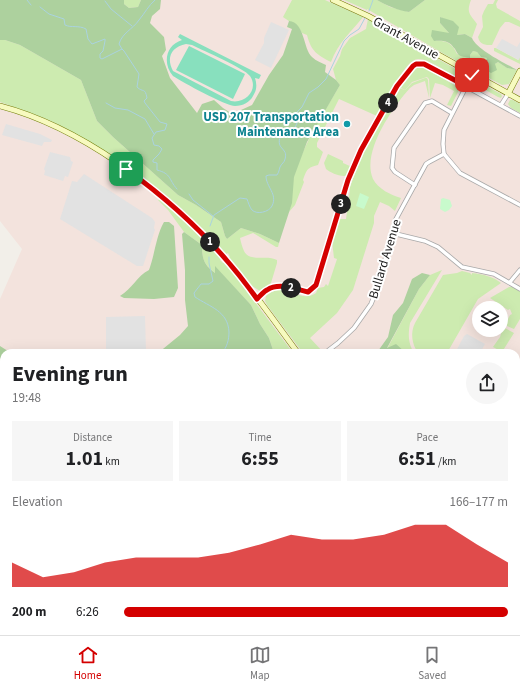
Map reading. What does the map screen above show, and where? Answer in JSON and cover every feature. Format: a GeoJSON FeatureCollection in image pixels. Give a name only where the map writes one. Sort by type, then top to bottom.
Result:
{"type":"FeatureCollection","features":[{"type":"Feature","properties":{"kind":"street","name":"Grant Avenue"},"geometry":{"type":"LineString","coordinates":[[333,0],[368,16],[472,75],[520,100]]}},
{"type":"Feature","properties":{"kind":"street"},"geometry":{"type":"LineString","coordinates":[[257,299],[266,290],[274,287],[288,287],[308,292],[316,285],[347,185],[361,150],[397,86],[413,66],[416,64],[424,64],[520,116]]}},
{"type":"Feature","properties":{"kind":"street"},"geometry":{"type":"LineString","coordinates":[[501,105],[520,71]]}},
{"type":"Feature","properties":{"kind":"street"},"geometry":{"type":"LineString","coordinates":[[472,75],[444,130],[444,154],[460,173],[520,205]]}},
{"type":"Feature","properties":{"kind":"street"},"geometry":{"type":"LineString","coordinates":[[415,184],[395,172],[392,168],[394,148],[425,103],[432,101],[452,113]]}},
{"type":"Feature","properties":{"kind":"street"},"geometry":{"type":"LineString","coordinates":[[0,106],[58,127],[97,150],[147,184],[200,231],[226,259],[295,349]]}},
{"type":"Feature","properties":{"kind":"street","name":"Bullard Avenue"},"geometry":{"type":"LineString","coordinates":[[330,349],[354,328],[371,304],[379,282],[396,219],[422,171],[429,162],[444,154]]}},
{"type":"Feature","properties":{"kind":"street"},"geometry":{"type":"LineString","coordinates":[[392,233],[425,241],[438,247],[462,267],[494,274],[520,289]]}},
{"type":"Feature","properties":{"kind":"street"},"geometry":{"type":"LineString","coordinates":[[510,282],[520,270]]}},
{"type":"Feature","properties":{"kind":"shaded area"},"geometry":{"type":"Polygon","coordinates":[[[0,0],[520,0],[520,349],[0,349],[0,299],[22,249],[0,221],[0,0]]]}},
{"type":"Feature","properties":{"kind":"shaded area"},"geometry":{"type":"Polygon","coordinates":[[[271,22],[289,30],[271,68],[255,60],[264,43],[264,38],[271,22]]]}},
{"type":"Feature","properties":{"kind":"shaded area"},"geometry":{"type":"Polygon","coordinates":[[[502,39],[517,47],[520,42],[519,60],[496,48],[502,39]]]}},
{"type":"Feature","properties":{"kind":"shaded area"},"geometry":{"type":"Polygon","coordinates":[[[6,124],[40,134],[52,140],[51,142],[44,142],[42,146],[2,135],[6,124]]]}},
{"type":"Feature","properties":{"kind":"shaded area"},"geometry":{"type":"Polygon","coordinates":[[[50,152],[70,157],[71,161],[73,162],[68,177],[65,176],[63,181],[44,175],[44,169],[50,152]]]}},
{"type":"Feature","properties":{"kind":"shaded area"},"geometry":{"type":"Polygon","coordinates":[[[84,174],[152,218],[155,222],[155,230],[143,266],[137,266],[60,219],[72,181],[77,182],[84,174]]]}},
{"type":"Feature","properties":{"kind":"shaded area"},"geometry":{"type":"Polygon","coordinates":[[[145,316],[146,349],[106,349],[106,317],[145,316]]]}},
{"type":"Feature","properties":{"kind":"shaded area"},"geometry":{"type":"Polygon","coordinates":[[[467,334],[485,344],[482,349],[457,349],[464,336],[467,334]]]}},
{"type":"Feature","properties":{"kind":"green space"},"geometry":{"type":"Polygon","coordinates":[[[0,0],[124,0],[124,4],[129,8],[138,7],[141,0],[161,0],[160,9],[152,16],[150,23],[164,37],[166,50],[162,56],[170,78],[197,113],[202,104],[214,100],[234,115],[252,105],[269,75],[283,55],[292,29],[287,27],[289,21],[298,26],[309,53],[315,60],[326,65],[325,72],[340,85],[307,142],[294,177],[292,203],[279,243],[260,234],[241,228],[227,239],[221,222],[178,195],[97,121],[81,80],[20,45],[5,40],[0,40],[0,0]]]}},
{"type":"Feature","properties":{"kind":"green space"},"geometry":{"type":"Polygon","coordinates":[[[124,0],[141,0],[138,7],[129,8],[124,4],[124,0]]]}},
{"type":"Feature","properties":{"kind":"green space"},"geometry":{"type":"Polygon","coordinates":[[[292,0],[325,0],[363,17],[341,43],[331,62],[315,52],[310,45],[307,35],[302,33],[299,28],[283,17],[292,0]]]}},
{"type":"Feature","properties":{"kind":"green space"},"geometry":{"type":"Polygon","coordinates":[[[344,0],[377,0],[390,7],[409,12],[425,0],[471,0],[469,11],[477,24],[472,38],[465,34],[457,35],[447,20],[440,17],[440,23],[449,33],[434,41],[448,43],[453,47],[457,54],[470,55],[473,51],[477,52],[481,57],[487,58],[495,64],[498,62],[507,68],[517,70],[509,84],[502,85],[444,54],[367,9],[344,0]]]}},
{"type":"Feature","properties":{"kind":"green space"},"geometry":{"type":"Polygon","coordinates":[[[377,0],[425,0],[409,12],[393,8],[377,0]]]}},
{"type":"Feature","properties":{"kind":"green space"},"geometry":{"type":"Polygon","coordinates":[[[495,0],[498,0],[496,4],[497,8],[520,21],[520,27],[509,22],[505,22],[500,28],[492,45],[485,45],[480,42],[478,37],[483,27],[482,16],[488,4],[493,4],[495,0]]]}},
{"type":"Feature","properties":{"kind":"green space"},"geometry":{"type":"Polygon","coordinates":[[[440,17],[453,21],[459,27],[457,35],[465,34],[472,38],[475,43],[485,52],[517,70],[507,68],[498,62],[495,64],[497,70],[491,73],[483,68],[487,58],[481,57],[477,52],[473,51],[470,58],[463,57],[459,55],[448,42],[434,41],[431,36],[432,30],[449,33],[440,23],[440,17]]]}},
{"type":"Feature","properties":{"kind":"green space"},"geometry":{"type":"Polygon","coordinates":[[[368,19],[459,71],[463,74],[463,76],[458,77],[432,63],[418,59],[407,66],[401,74],[377,116],[339,99],[317,143],[317,147],[323,152],[318,165],[309,168],[307,171],[295,205],[289,212],[293,180],[298,164],[314,129],[340,85],[336,80],[333,69],[342,49],[350,38],[366,29],[368,19]]]}},
{"type":"Feature","properties":{"kind":"green space"},"geometry":{"type":"Polygon","coordinates":[[[180,34],[261,75],[259,79],[255,78],[256,89],[250,100],[241,105],[230,105],[173,76],[168,66],[167,55],[172,46],[182,40],[178,37],[180,34]],[[181,45],[173,50],[170,62],[173,71],[231,101],[242,100],[250,94],[253,86],[250,76],[232,64],[192,45],[181,45]]]}},
{"type":"Feature","properties":{"kind":"green space"},"geometry":{"type":"Polygon","coordinates":[[[0,40],[5,40],[20,45],[81,80],[97,121],[178,195],[221,222],[227,239],[241,228],[260,234],[279,243],[278,247],[276,247],[253,233],[240,238],[243,249],[250,257],[273,258],[277,260],[271,283],[260,291],[249,284],[228,258],[230,257],[228,253],[225,255],[186,215],[158,190],[112,157],[78,135],[57,124],[0,102],[0,40]]]}},
{"type":"Feature","properties":{"kind":"green space"},"geometry":{"type":"Polygon","coordinates":[[[189,46],[245,74],[233,99],[176,70],[189,46]]]}},
{"type":"Feature","properties":{"kind":"green space"},"geometry":{"type":"Polygon","coordinates":[[[494,48],[518,60],[520,57],[520,64],[494,51],[494,48]]]}},
{"type":"Feature","properties":{"kind":"green space"},"geometry":{"type":"Polygon","coordinates":[[[416,66],[421,66],[460,88],[451,106],[447,105],[454,91],[443,85],[435,83],[430,98],[429,79],[427,77],[412,82],[405,90],[401,88],[406,78],[416,66]]]}},
{"type":"Feature","properties":{"kind":"green space"},"geometry":{"type":"Polygon","coordinates":[[[427,78],[429,98],[425,81],[410,88],[395,106],[381,130],[371,156],[370,168],[375,183],[385,191],[401,198],[395,211],[389,206],[380,202],[374,216],[374,223],[353,290],[337,313],[310,338],[320,349],[300,349],[267,305],[265,301],[266,296],[273,291],[280,290],[298,295],[310,296],[316,293],[318,288],[324,287],[326,284],[328,286],[337,259],[334,258],[332,241],[339,219],[346,219],[349,189],[362,155],[399,88],[405,90],[412,83],[427,78]]]}},
{"type":"Feature","properties":{"kind":"green space"},"geometry":{"type":"Polygon","coordinates":[[[472,80],[475,80],[501,94],[501,98],[473,83],[472,80]]]}},
{"type":"Feature","properties":{"kind":"green space"},"geometry":{"type":"Polygon","coordinates":[[[510,100],[520,104],[520,113],[511,108],[508,104],[510,100]]]}},
{"type":"Feature","properties":{"kind":"green space"},"geometry":{"type":"Polygon","coordinates":[[[328,154],[352,167],[348,175],[340,175],[326,169],[324,163],[328,154]]]}},
{"type":"Feature","properties":{"kind":"green space"},"geometry":{"type":"Polygon","coordinates":[[[360,193],[369,197],[364,209],[356,206],[360,193]]]}},
{"type":"Feature","properties":{"kind":"green space"},"geometry":{"type":"Polygon","coordinates":[[[443,198],[450,200],[452,206],[445,212],[440,209],[441,199],[443,198]]]}},
{"type":"Feature","properties":{"kind":"green space"},"geometry":{"type":"Polygon","coordinates":[[[162,199],[190,224],[222,258],[220,260],[223,263],[225,262],[290,349],[273,349],[269,338],[251,305],[215,267],[215,273],[208,267],[203,258],[202,245],[184,232],[168,210],[158,200],[162,199]]]}},
{"type":"Feature","properties":{"kind":"green space"},"geometry":{"type":"Polygon","coordinates":[[[164,222],[169,222],[174,226],[178,288],[174,297],[154,299],[124,298],[120,296],[149,270],[159,233],[164,222]]]}},
{"type":"Feature","properties":{"kind":"green space"},"geometry":{"type":"Polygon","coordinates":[[[184,232],[202,245],[203,258],[208,267],[215,273],[215,266],[251,305],[269,338],[273,349],[163,349],[180,335],[188,326],[185,300],[185,270],[182,234],[184,232]]]}},
{"type":"Feature","properties":{"kind":"green space"},"geometry":{"type":"Polygon","coordinates":[[[442,270],[410,323],[409,338],[412,349],[387,349],[419,289],[430,275],[442,270]]]}},
{"type":"Feature","properties":{"kind":"green space"},"geometry":{"type":"Polygon","coordinates":[[[462,271],[472,275],[472,273],[488,276],[501,283],[477,301],[472,301],[472,309],[449,349],[416,349],[412,338],[413,327],[443,275],[462,271]]]}},
{"type":"Feature","properties":{"kind":"green space"},"geometry":{"type":"Polygon","coordinates":[[[422,273],[430,275],[419,289],[387,348],[396,344],[402,349],[379,349],[388,337],[393,315],[403,303],[412,279],[422,273]]]}},
{"type":"Feature","properties":{"kind":"green space"},"geometry":{"type":"Polygon","coordinates":[[[509,287],[513,287],[520,291],[520,319],[514,329],[508,326],[508,319],[512,314],[510,309],[508,310],[508,301],[494,301],[490,298],[509,287]]]}},
{"type":"Feature","properties":{"kind":"green space"},"geometry":{"type":"Polygon","coordinates":[[[508,330],[514,333],[504,349],[497,349],[493,347],[500,337],[508,337],[508,330]]]}},
{"type":"Feature","properties":{"kind":"waterway"},"geometry":{"type":"LineString","coordinates":[[27,0],[31,5]]}},
{"type":"Feature","properties":{"kind":"waterway"},"geometry":{"type":"LineString","coordinates":[[122,49],[119,44],[120,40],[137,23],[155,0]]}},
{"type":"Feature","properties":{"kind":"waterway"},"geometry":{"type":"LineString","coordinates":[[369,11],[373,0]]}},
{"type":"Feature","properties":{"kind":"waterway"},"geometry":{"type":"LineString","coordinates":[[105,1],[111,9],[132,26]]}},
{"type":"Feature","properties":{"kind":"waterway"},"geometry":{"type":"LineString","coordinates":[[40,7],[49,14],[64,19],[65,25],[86,29],[88,39],[92,44],[105,39],[100,58],[102,59],[122,49],[124,51],[139,74],[137,87],[145,91],[147,98],[144,101],[145,103],[160,122],[167,124],[165,130],[156,132],[152,138],[154,145],[159,146],[162,149],[153,162],[157,163],[157,170],[168,175],[177,189]]}},
{"type":"Feature","properties":{"kind":"waterway"},"geometry":{"type":"LineString","coordinates":[[210,226],[214,215],[240,198],[247,199],[254,212],[263,212],[272,206],[274,198],[266,176],[277,175],[285,160],[285,152],[279,143],[282,133],[293,132],[297,123],[296,113],[302,107],[309,93],[326,79],[344,41],[359,29],[365,18]]}},
{"type":"Feature","properties":{"kind":"waterway"},"geometry":{"type":"LineString","coordinates":[[106,103],[115,108],[128,110],[145,119],[154,134]]}},
{"type":"Feature","properties":{"kind":"waterway"},"geometry":{"type":"LineString","coordinates":[[189,194],[193,200],[213,216]]}},
{"type":"Feature","properties":{"kind":"waterway"},"geometry":{"type":"LineString","coordinates":[[209,257],[213,281],[209,284],[201,284],[194,293],[195,297],[217,310],[225,319],[228,325],[229,335],[224,349]]}},
{"type":"Feature","properties":{"kind":"place","name":"USD 207 Transportation Maintenance Area"},"geometry":{"type":"Point","coordinates":[347,124]}},
{"type":"Feature","properties":{"kind":"route"},"geometry":{"type":"LineString","coordinates":[[126,169],[170,203],[200,231],[226,259],[257,299],[266,290],[274,287],[288,287],[308,292],[316,285],[348,180],[361,150],[397,86],[413,66],[420,63],[466,86],[472,75]]}}]}
